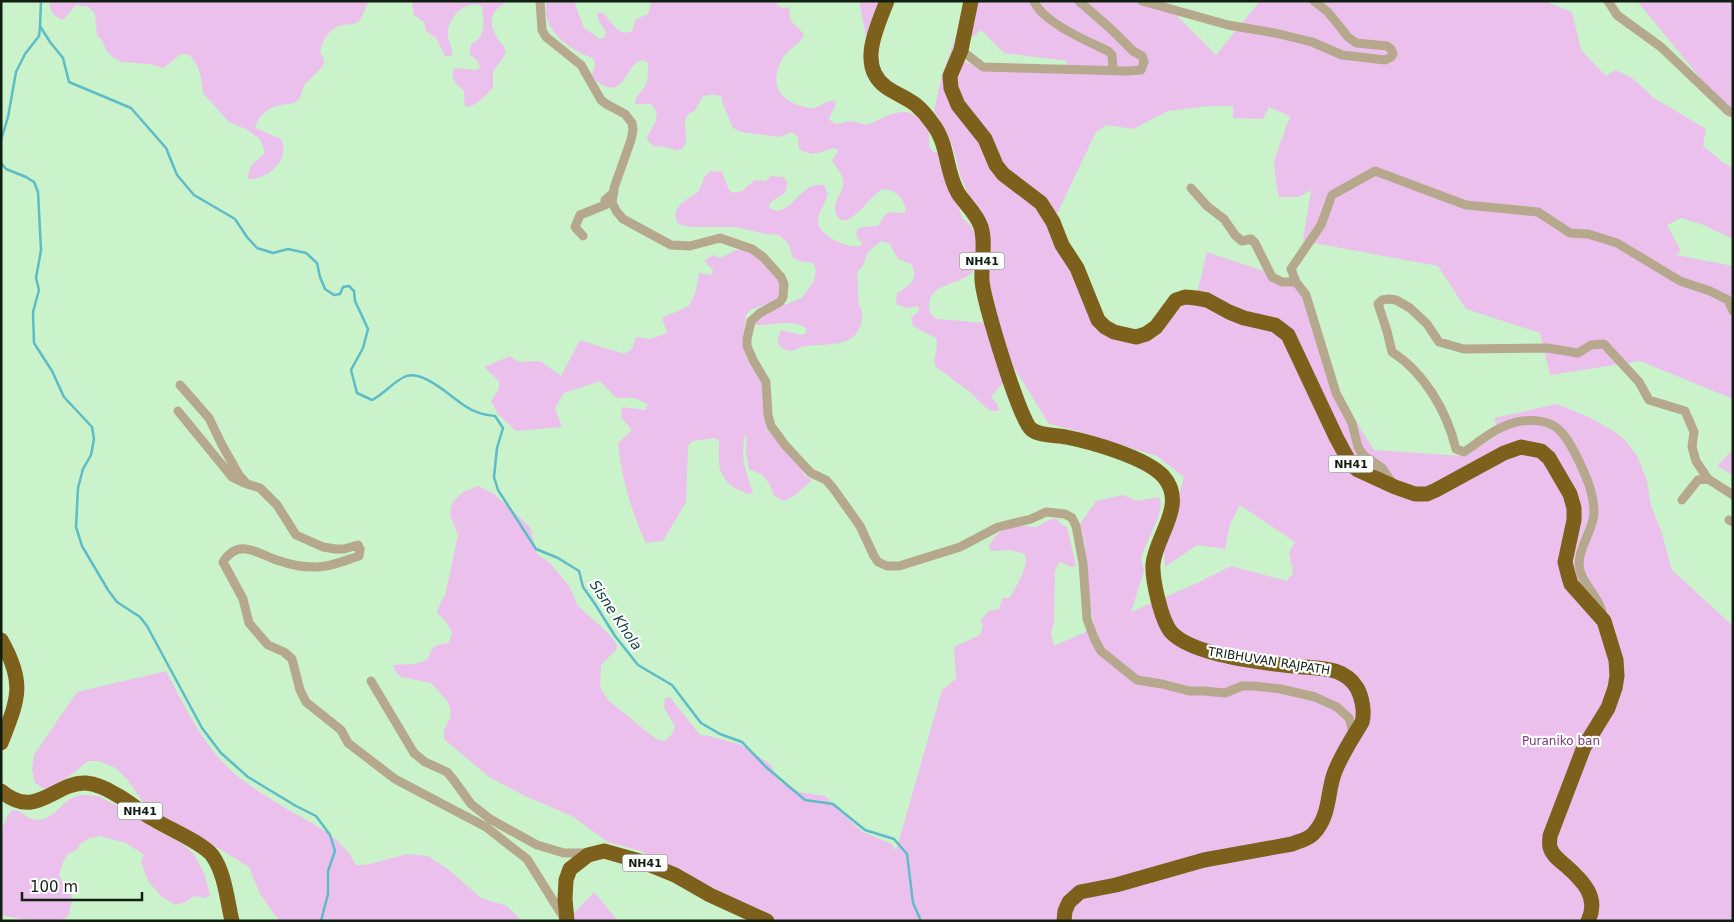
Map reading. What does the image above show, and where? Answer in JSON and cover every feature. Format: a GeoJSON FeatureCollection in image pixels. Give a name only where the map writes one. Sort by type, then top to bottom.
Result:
{"type":"FeatureCollection","features":[{"type":"Feature","properties":{"kind":"highway","name":"TRIBHUVAN RAJPATH"},"geometry":{"type":"LineString","coordinates":[[887,1],[872,41],[871,64],[880,82],[916,105],[934,125],[945,148],[951,176],[958,192],[982,227],[984,298],[1027,424],[1037,432],[1071,438],[1131,457],[1162,476],[1169,486],[1172,507],[1170,519],[1157,548],[1153,566],[1158,601],[1171,631],[1183,640],[1208,652],[1339,672],[1349,678],[1357,689],[1362,702],[1362,721],[1334,774],[1328,808],[1319,826],[1306,840],[1204,860],[1116,885],[1096,887],[1080,892],[1069,902],[1065,910],[1064,921]]}},
{"type":"Feature","properties":{"kind":"highway","name":"NH41"},"geometry":{"type":"LineString","coordinates":[[970,1],[961,50],[950,76],[951,88],[958,105],[985,139],[996,165],[1003,174],[1041,204],[1053,222],[1062,245],[1077,268],[1098,320],[1105,327],[1114,332],[1136,338],[1156,327],[1176,300],[1185,297],[1207,300],[1244,318],[1275,324],[1288,335],[1350,463],[1358,470],[1414,494],[1427,494],[1504,453],[1521,447],[1541,451],[1549,458],[1570,494],[1574,508],[1574,520],[1565,562],[1571,584],[1604,621],[1616,660],[1617,676],[1608,708],[1584,747],[1550,836],[1550,847],[1555,856],[1586,887],[1593,907],[1588,921]]}},
{"type":"Feature","properties":{"kind":"highway"},"geometry":{"type":"LineString","coordinates":[[1,640],[15,670],[17,686],[14,708],[1,743]]}},
{"type":"Feature","properties":{"kind":"highway","name":"NH41"},"geometry":{"type":"LineString","coordinates":[[1,791],[15,799],[28,802],[42,800],[66,788],[80,784],[92,784],[115,793],[151,818],[200,846],[210,854],[223,880],[232,921]]}},
{"type":"Feature","properties":{"kind":"highway","name":"NH41"},"geometry":{"type":"LineString","coordinates":[[596,852],[604,851],[643,862],[675,875],[710,895],[767,921]]}},
{"type":"Feature","properties":{"kind":"highway"},"geometry":{"type":"LineString","coordinates":[[566,921],[566,880],[570,869],[580,860],[596,852]]}},
{"type":"Feature","properties":{"kind":"street"},"geometry":{"type":"LineString","coordinates":[[540,1],[542,30],[546,36],[580,65],[604,102],[625,114],[632,123],[631,140],[612,203],[617,212],[623,218],[671,245],[690,246],[713,239],[723,239],[755,250],[774,268],[781,278],[784,284],[783,297],[780,302],[760,313],[751,321],[747,340],[753,360],[766,382],[767,410],[771,426],[785,445],[811,473],[826,480],[834,488],[860,526],[878,562],[888,566],[899,566],[960,547],[998,528],[1031,519],[1046,512],[1065,514],[1072,518],[1076,526],[1082,563],[1087,619],[1094,638],[1101,651],[1137,680],[1162,684],[1189,692],[1225,693],[1242,686],[1254,686],[1280,689],[1316,697],[1337,707],[1349,718],[1354,735]]}},
{"type":"Feature","properties":{"kind":"street"},"geometry":{"type":"LineString","coordinates":[[1034,1],[1043,13],[1069,34],[1108,51],[1112,55],[1113,70]]}},
{"type":"Feature","properties":{"kind":"street"},"geometry":{"type":"LineString","coordinates":[[961,50],[983,67],[1141,70],[1144,62],[1142,56],[1133,51],[1079,1]]}},
{"type":"Feature","properties":{"kind":"street"},"geometry":{"type":"LineString","coordinates":[[1142,1],[1220,23],[1312,42],[1342,56],[1385,60],[1391,57],[1391,49],[1387,46],[1356,43],[1348,37],[1328,12],[1314,1]]}},
{"type":"Feature","properties":{"kind":"street"},"geometry":{"type":"LineString","coordinates":[[1608,1],[1616,15],[1661,47],[1728,111],[1733,113]]}},
{"type":"Feature","properties":{"kind":"street"},"geometry":{"type":"LineString","coordinates":[[1395,487],[1382,468],[1362,455],[1358,447],[1352,423],[1336,393],[1306,295],[1296,282],[1291,269],[1321,225],[1332,195],[1375,171],[1466,205],[1538,212],[1570,233],[1588,234],[1617,244],[1680,281],[1710,291],[1728,300],[1733,311]]}},
{"type":"Feature","properties":{"kind":"street"},"geometry":{"type":"LineString","coordinates":[[1191,188],[1207,206],[1224,219],[1235,235],[1242,241],[1251,239],[1255,243],[1272,277],[1282,282],[1296,282]]}},
{"type":"Feature","properties":{"kind":"street"},"geometry":{"type":"LineString","coordinates":[[583,236],[575,227],[580,215],[605,205],[605,200],[614,192]]}},
{"type":"Feature","properties":{"kind":"street"},"geometry":{"type":"LineString","coordinates":[[1604,621],[1603,610],[1599,601],[1584,580],[1579,566],[1580,554],[1594,514],[1590,486],[1569,441],[1556,428],[1547,423],[1535,421],[1513,423],[1493,433],[1464,452],[1456,449],[1452,431],[1433,394],[1408,362],[1392,352],[1378,304],[1382,300],[1396,300],[1410,308],[1427,324],[1439,342],[1464,349],[1547,348],[1578,353],[1591,345],[1604,344],[1639,382],[1650,400],[1686,412],[1694,432],[1692,447],[1696,461],[1708,479],[1733,495]]}},
{"type":"Feature","properties":{"kind":"street"},"geometry":{"type":"LineString","coordinates":[[180,385],[209,418],[230,460],[247,484]]}},
{"type":"Feature","properties":{"kind":"street"},"geometry":{"type":"LineString","coordinates":[[178,411],[232,477],[260,488],[277,505],[296,535],[323,547],[344,549],[358,545],[360,549],[359,556],[316,568],[281,562],[252,550],[236,549],[223,562],[243,599],[249,623],[268,645],[284,652],[292,659],[300,690],[306,702],[340,730],[353,747],[403,784],[537,845],[576,854],[596,852]]}},
{"type":"Feature","properties":{"kind":"street"},"geometry":{"type":"LineString","coordinates":[[1682,500],[1698,480],[1708,479]]}},
{"type":"Feature","properties":{"kind":"street"},"geometry":{"type":"LineString","coordinates":[[371,680],[414,754],[425,762],[447,772],[488,823],[527,859],[566,921]]}},
{"type":"Feature","properties":{"kind":"green space"},"geometry":{"type":"Polygon","coordinates":[[[50,1],[370,1],[358,22],[337,27],[327,35],[320,52],[324,60],[323,66],[304,85],[299,100],[269,109],[260,117],[255,127],[281,139],[283,154],[276,167],[270,172],[263,176],[248,179],[251,167],[264,154],[260,139],[246,129],[229,122],[203,93],[198,67],[190,55],[181,54],[163,68],[150,64],[121,62],[108,53],[101,39],[97,36],[95,14],[89,7],[76,5],[63,20],[52,13],[50,1]]]}},
{"type":"Feature","properties":{"kind":"green space"},"geometry":{"type":"Polygon","coordinates":[[[412,1],[509,1],[498,8],[492,17],[492,27],[506,53],[493,72],[493,88],[477,103],[465,107],[464,91],[456,83],[452,75],[455,68],[476,70],[480,68],[478,61],[470,55],[470,47],[479,38],[483,29],[482,7],[475,4],[467,6],[453,17],[448,30],[452,55],[445,56],[436,38],[426,31],[424,22],[414,15],[412,1]]]}},
{"type":"Feature","properties":{"kind":"green space","name":"Puraniko ban"},"geometry":{"type":"Polygon","coordinates":[[[547,1],[576,1],[575,5],[584,28],[600,39],[604,38],[606,32],[598,20],[597,13],[603,13],[616,28],[627,33],[632,31],[636,19],[648,14],[651,4],[649,1],[776,1],[777,5],[783,8],[789,7],[790,20],[804,34],[803,38],[784,56],[779,66],[777,83],[779,91],[790,102],[810,108],[828,101],[835,101],[835,106],[829,120],[836,124],[851,121],[867,125],[898,112],[910,113],[920,119],[929,131],[929,146],[933,152],[938,152],[946,174],[945,183],[957,201],[962,218],[970,225],[978,237],[973,272],[934,293],[930,298],[930,312],[937,319],[998,324],[975,208],[961,178],[953,148],[945,129],[934,111],[941,79],[960,24],[965,1],[1166,1],[1167,6],[1216,55],[1260,1],[1544,1],[1572,12],[1581,50],[1606,76],[1615,70],[1631,77],[1654,98],[1706,129],[1703,146],[1733,168],[1733,239],[1701,224],[1681,218],[1667,225],[1681,251],[1676,255],[1733,266],[1733,399],[1640,361],[1550,375],[1540,333],[1466,309],[1438,266],[1303,241],[1311,190],[1299,197],[1279,197],[1274,161],[1290,116],[1269,107],[1263,119],[1233,118],[1233,106],[1209,106],[1168,111],[1133,129],[1106,125],[1096,132],[1053,222],[1098,320],[1136,337],[1176,300],[1196,298],[1207,252],[1296,282],[1334,386],[1374,450],[1463,456],[1500,434],[1494,418],[1557,404],[1589,417],[1624,439],[1637,456],[1647,481],[1651,506],[1661,530],[1672,570],[1733,626],[1733,921],[778,921],[641,851],[608,842],[572,816],[527,797],[489,777],[444,739],[444,730],[451,716],[449,703],[431,683],[401,677],[395,671],[393,665],[414,664],[428,660],[431,651],[435,647],[440,644],[449,643],[452,633],[446,621],[437,613],[445,596],[458,535],[450,515],[452,503],[463,492],[478,486],[494,494],[530,527],[537,554],[550,563],[569,586],[578,606],[608,633],[617,645],[616,650],[601,665],[600,687],[608,700],[656,739],[665,741],[672,734],[675,726],[664,708],[665,698],[670,697],[700,735],[742,745],[771,765],[780,782],[799,792],[825,796],[861,831],[892,844],[896,851],[942,690],[956,679],[954,647],[980,635],[983,626],[981,621],[988,611],[999,609],[1003,598],[1010,598],[1024,571],[1025,554],[1010,550],[991,551],[989,546],[1002,531],[1012,527],[1037,527],[1054,519],[1057,519],[1060,524],[1067,527],[1076,566],[1071,567],[1061,562],[1055,571],[1054,621],[1051,633],[1054,646],[1095,628],[1089,600],[1085,545],[1080,524],[1096,501],[1123,495],[1137,501],[1159,497],[1161,505],[1159,515],[1141,557],[1144,571],[1131,612],[1231,566],[1287,581],[1293,573],[1289,552],[1295,542],[1240,505],[1230,524],[1225,549],[1197,545],[1165,567],[1164,550],[1184,477],[1157,456],[1049,424],[1015,369],[991,397],[998,405],[999,411],[992,411],[985,407],[970,392],[935,366],[936,338],[913,326],[911,318],[919,311],[918,306],[907,308],[896,304],[897,293],[911,282],[914,274],[911,264],[898,259],[889,243],[881,241],[868,252],[863,265],[857,273],[859,305],[862,316],[861,324],[852,337],[839,343],[805,346],[791,351],[782,348],[777,342],[781,330],[802,335],[806,333],[806,328],[794,323],[753,325],[754,321],[802,298],[814,281],[816,269],[813,263],[793,258],[788,243],[779,235],[735,227],[692,227],[681,225],[677,222],[675,215],[679,206],[699,191],[705,176],[711,171],[722,172],[729,190],[734,193],[742,191],[755,180],[766,181],[771,176],[783,177],[787,181],[786,190],[769,204],[769,208],[778,211],[790,205],[810,187],[824,185],[828,194],[819,216],[818,223],[820,228],[835,240],[849,246],[860,246],[862,243],[856,235],[857,229],[878,226],[889,212],[906,212],[902,199],[892,191],[882,189],[855,215],[847,220],[841,220],[837,216],[835,206],[843,187],[843,180],[832,160],[839,150],[833,148],[816,153],[808,153],[799,149],[798,137],[792,132],[780,137],[741,132],[733,128],[722,102],[722,97],[717,95],[703,96],[695,110],[688,114],[685,122],[686,141],[682,149],[675,150],[654,146],[648,141],[647,137],[656,121],[657,112],[651,104],[636,104],[635,102],[647,82],[648,63],[644,60],[638,62],[617,86],[612,88],[604,86],[592,76],[595,64],[594,59],[572,48],[559,38],[549,24],[546,9],[547,1]],[[981,30],[950,55],[986,71],[1063,70],[1068,61],[1004,53],[981,30]]]}},
{"type":"Feature","properties":{"kind":"green space"},"geometry":{"type":"Polygon","coordinates":[[[859,1],[892,1],[871,60],[859,1]]]}},
{"type":"Feature","properties":{"kind":"green space"},"geometry":{"type":"Polygon","coordinates":[[[1637,1],[1733,1],[1733,113],[1724,107],[1637,1]]]}},
{"type":"Feature","properties":{"kind":"green space"},"geometry":{"type":"Polygon","coordinates":[[[745,249],[773,273],[781,284],[782,289],[778,300],[750,310],[746,315],[742,342],[746,357],[762,384],[766,428],[802,467],[804,475],[812,480],[794,496],[784,501],[774,496],[770,485],[763,475],[749,469],[746,453],[747,437],[745,435],[744,464],[753,492],[750,494],[745,493],[732,486],[722,474],[719,463],[719,441],[716,438],[692,441],[688,446],[686,502],[663,541],[646,543],[628,494],[618,443],[632,430],[621,417],[622,407],[646,410],[647,404],[635,398],[616,398],[600,381],[564,393],[555,408],[562,427],[516,431],[498,414],[491,401],[499,389],[499,381],[484,367],[510,356],[519,362],[540,361],[561,376],[580,340],[624,354],[632,349],[636,337],[651,339],[667,333],[662,318],[689,306],[696,291],[699,273],[712,275],[713,270],[704,261],[713,255],[720,258],[737,250],[745,249]]]}},
{"type":"Feature","properties":{"kind":"green space"},"geometry":{"type":"Polygon","coordinates":[[[1733,450],[1733,475],[1717,466],[1733,450]]]}},
{"type":"Feature","properties":{"kind":"green space"},"geometry":{"type":"Polygon","coordinates":[[[166,671],[196,726],[225,764],[254,788],[335,838],[356,865],[365,865],[408,854],[428,856],[449,870],[481,898],[507,906],[520,921],[279,921],[260,894],[249,867],[218,848],[162,819],[148,809],[127,779],[114,767],[98,761],[88,761],[68,777],[50,787],[44,789],[35,783],[32,769],[34,755],[77,692],[166,671]]]}},
{"type":"Feature","properties":{"kind":"green space"},"geometry":{"type":"Polygon","coordinates":[[[81,795],[98,796],[181,843],[193,853],[204,873],[210,895],[205,898],[194,896],[186,902],[175,905],[162,897],[148,881],[141,862],[144,855],[126,843],[100,836],[89,838],[80,844],[77,850],[69,853],[63,862],[59,875],[71,892],[72,901],[68,916],[62,921],[33,921],[1,915],[1,831],[8,815],[12,810],[30,818],[45,819],[54,814],[70,799],[81,795]]]}},
{"type":"Feature","properties":{"kind":"green space"},"geometry":{"type":"Polygon","coordinates":[[[594,892],[618,921],[567,921],[594,892]]]}},
{"type":"Feature","properties":{"kind":"waterway","name":"Sisne Khola"},"geometry":{"type":"LineString","coordinates":[[41,1],[40,26],[63,58],[69,82],[131,108],[166,148],[177,175],[194,195],[235,219],[257,248],[273,253],[288,249],[306,253],[317,263],[325,289],[334,295],[340,294],[343,287],[349,286],[354,291],[355,301],[368,329],[363,348],[351,370],[357,393],[372,400],[396,382],[411,375],[428,380],[472,410],[495,416],[503,428],[497,448],[494,477],[498,490],[536,549],[558,558],[579,571],[583,587],[615,636],[638,665],[672,685],[701,723],[720,734],[742,742],[766,767],[805,800],[833,804],[865,830],[894,839],[907,854],[913,903],[921,921]]}},
{"type":"Feature","properties":{"kind":"waterway"},"geometry":{"type":"LineString","coordinates":[[1,140],[8,117],[16,72],[25,54],[39,36],[40,27]]}},
{"type":"Feature","properties":{"kind":"waterway"},"geometry":{"type":"LineString","coordinates":[[1,163],[6,169],[34,182],[38,192],[41,250],[36,278],[39,290],[33,312],[34,343],[52,371],[64,397],[92,427],[94,439],[91,455],[83,469],[78,488],[76,527],[82,546],[117,602],[140,617],[147,626],[202,728],[221,753],[248,777],[316,816],[330,835],[335,851],[328,871],[328,894],[321,921]]}}]}
